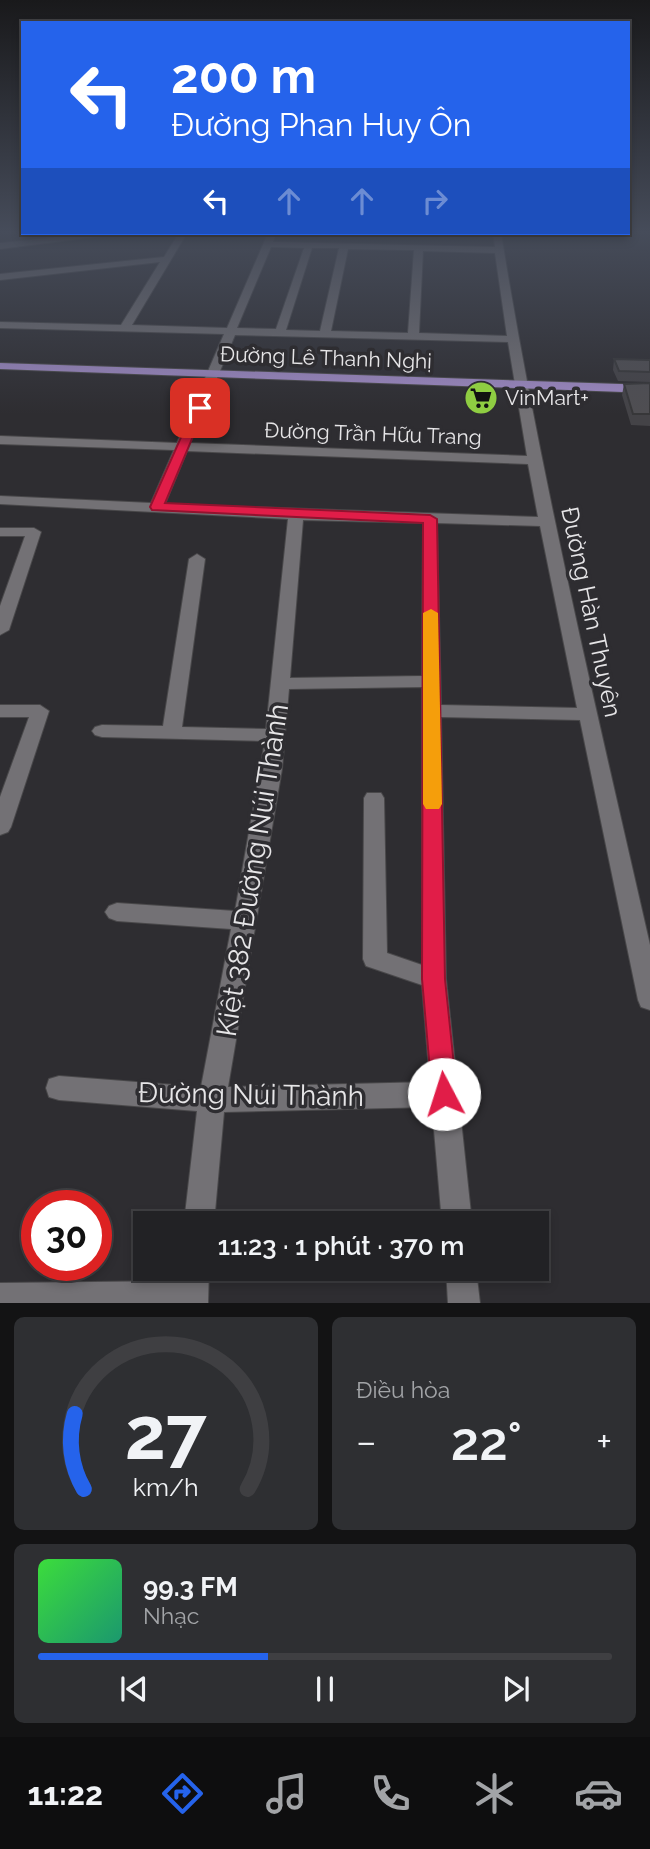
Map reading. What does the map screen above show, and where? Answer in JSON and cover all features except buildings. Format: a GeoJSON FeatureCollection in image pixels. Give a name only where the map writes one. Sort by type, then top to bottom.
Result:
{"type":"FeatureCollection","features":[{"type":"Feature","properties":{"kind":"main road","name":"Đường Lê Thanh Nghị"},"geometry":{"type":"LineString","coordinates":[[0,366],[650,388]]}},
{"type":"Feature","properties":{"kind":"street"},"geometry":{"type":"LineString","coordinates":[[125,328],[146,293]]}},
{"type":"Feature","properties":{"kind":"street"},"geometry":{"type":"LineString","coordinates":[[157,507],[184,448],[246,293]]}},
{"type":"Feature","properties":{"kind":"street"},"geometry":{"type":"LineString","coordinates":[[280,332],[293,293]]}},
{"type":"Feature","properties":{"kind":"street"},"geometry":{"type":"LineString","coordinates":[[325,333],[334,293]]}},
{"type":"Feature","properties":{"kind":"street"},"geometry":{"type":"LineString","coordinates":[[413,336],[416,293]]}},
{"type":"Feature","properties":{"kind":"street","name":"Đường Hàn Thuyên"},"geometry":{"type":"LineString","coordinates":[[506,293],[520,384],[546,522],[650,1000]]}},
{"type":"Feature","properties":{"kind":"street"},"geometry":{"type":"LineString","coordinates":[[0,325],[513,339]]}},
{"type":"Feature","properties":{"kind":"street","name":"Đường Trần Hữu Trang"},"geometry":{"type":"LineString","coordinates":[[0,440],[534,460]]}},
{"type":"Feature","properties":{"kind":"street"},"geometry":{"type":"LineString","coordinates":[[0,500],[296,515],[546,522]]}},
{"type":"Feature","properties":{"kind":"street","name":"Kiệt 382 Đường Núi Thành"},"geometry":{"type":"LineString","coordinates":[[200,1211],[212,1100],[272,769],[296,515]]}},
{"type":"Feature","properties":{"kind":"street"},"geometry":{"type":"LineString","coordinates":[[430,519],[434,979],[456,1211]]}},
{"type":"Feature","properties":{"kind":"street"},"geometry":{"type":"LineString","coordinates":[[0,532],[34,532],[0,631]]}},
{"type":"Feature","properties":{"kind":"street"},"geometry":{"type":"LineString","coordinates":[[172,732],[197,559]]}},
{"type":"Feature","properties":{"kind":"street"},"geometry":{"type":"LineString","coordinates":[[282,684],[431,681]]}},
{"type":"Feature","properties":{"kind":"street"},"geometry":{"type":"LineString","coordinates":[[0,712],[40,711],[0,827]]}},
{"type":"Feature","properties":{"kind":"street"},"geometry":{"type":"LineString","coordinates":[[432,711],[587,714]]}},
{"type":"Feature","properties":{"kind":"street"},"geometry":{"type":"LineString","coordinates":[[102,731],[276,734]]}},
{"type":"Feature","properties":{"kind":"street"},"geometry":{"type":"LineString","coordinates":[[374,799],[375,959],[434,979]]}},
{"type":"Feature","properties":{"kind":"street"},"geometry":{"type":"LineString","coordinates":[[117,912],[246,921]]}},
{"type":"Feature","properties":{"kind":"street","name":"Đường Núi Thành"},"geometry":{"type":"LineString","coordinates":[[59,1088],[212,1100],[444,1094]]}},
{"type":"Feature","properties":{"kind":"street"},"geometry":{"type":"LineString","coordinates":[[462,1281],[464,1303]]}},
{"type":"Feature","properties":{"kind":"street"},"geometry":{"type":"LineString","coordinates":[[0,1299],[192,1289]]}},
{"type":"Feature","properties":{"kind":"slow traffic"},"geometry":{"type":"LineString","coordinates":[[431,613],[432,804]]}},
{"type":"Feature","properties":{"kind":"place","name":"VinMart+"},"geometry":{"type":"Point","coordinates":[481,398]}},
{"type":"Feature","properties":{"kind":"route"},"geometry":{"type":"LineString","coordinates":[[200,408],[157,507],[430,519],[434,979],[444,1094]]}}]}
